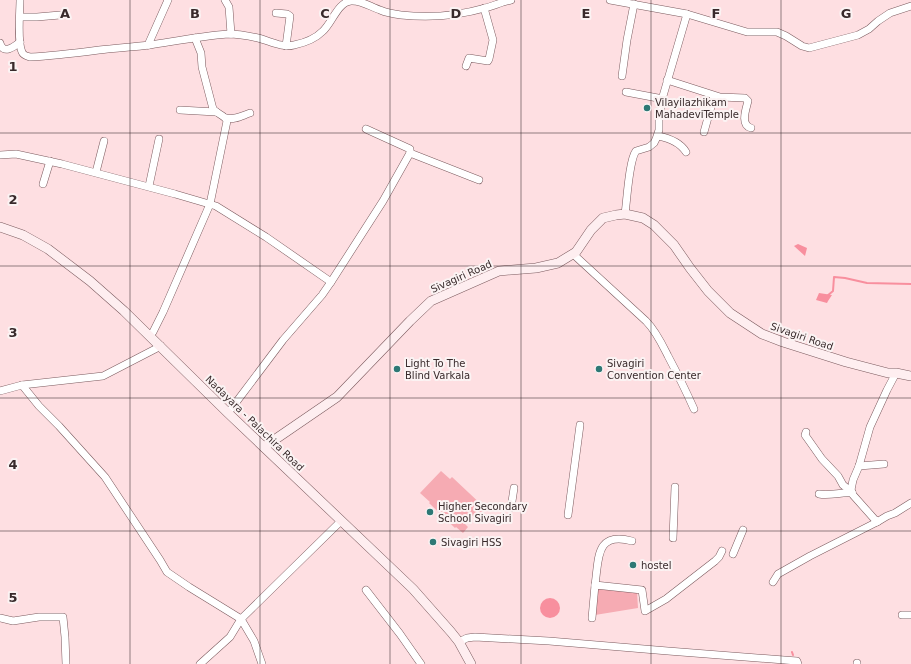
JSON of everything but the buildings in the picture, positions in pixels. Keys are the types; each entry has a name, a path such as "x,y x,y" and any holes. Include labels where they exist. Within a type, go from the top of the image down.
{"main road":[{"name":"Sivagiri Road","path":"264,447 337,397 431,301 499,271 536,268 558,263 576,252 591,230 603,218 625,214 643,218 654,225 674,244 690,268 708,290 730,312 762,334 846,362 888,373 911,376"},
{"name":"Nadayara - Palachira Road","path":"0,227 23,235 48,249 106,295 161,346 228,413 413,589 440,618 459,642 471,664"}],"street":[{"path":"20,0 20,42 22,52 26,56 30,57 148,45 231,34 286,46 304,42 315,37 331,22 334,15 342,6 346,2 350,1 359,2 391,14 443,16 484,8 511,0"},
{"path":"148,45 168,0"},
{"path":"225,0 229,7 231,34"},
{"path":"610,0 687,14 740,31 751,33 777,32 809,48 858,35 869,29 890,13 911,6"},
{"path":"622,76 634,4"},
{"path":"466,66 469,58 488,61 489,59 493,40 484,8"},
{"path":"276,13 287,14 290,16 286,46"},
{"path":"625,214 634,154 637,150 651,146 656,141 658,136 658,121 667,80 687,14"},
{"path":"20,17 60,15"},
{"path":"195,38 216,112"},
{"path":"0,43 3,49 7,49 12,48 20,42"},
{"path":"667,80 714,96 747,99 748,101 744,118 746,126 751,128"},
{"path":"626,92 663,99"},
{"path":"704,132 714,96"},
{"path":"180,110 216,112 226,118 231,119 239,118 250,113"},
{"path":"149,335 153,332 163,312 210,204 227,122 226,118"},
{"path":"366,129 410,149 410,153 479,180"},
{"path":"658,136 675,142 686,152"},
{"path":"149,186 159,139"},
{"path":"96,172 104,141"},
{"path":"228,413 283,340 331,282 383,201 410,153"},
{"path":"0,155 16,154 50,161 149,186 216,206 266,237 331,282"},
{"path":"44,184 50,161"},
{"path":"573,254 649,325 661,343 694,410"},
{"path":"0,391 22,385 103,376 161,346"},
{"path":"877,522 853,496 851,490 870,427 896,373"},
{"path":"22,385 39,406 64,431 105,477 167,572 241,619 254,641 262,664"},
{"path":"568,515 580,425"},
{"path":"806,432 810,442 822,459 838,476 843,485 852,492"},
{"path":"859,466 884,464"},
{"path":"673,538 675,487"},
{"path":"511,508 514,488"},
{"path":"819,494 827,495 852,492"},
{"path":"773,582 778,574 887,516 895,514 911,504"},
{"path":"200,664 230,637 241,619 341,521"},
{"path":"733,554 743,530"},
{"path":"592,618 600,550 606,542 613,539 626,539 632,541"},
{"path":"595,585 642,590 645,611 666,599 715,561 722,551"},
{"path":"366,590 421,664"},
{"path":"902,615 911,615"},
{"path":"0,618 13,621 63,617 66,664"},
{"path":"459,642 467,638 475,637 549,641 797,661 798,664"}],"shaded area":[{"path":"798,244 807,248 805,256 794,246"},
{"path":"819,293 832,295 827,303 816,300"},
{"path":"441,471 450,479 452,477 485,508 475,518 470,513 462,521 468,527 463,533 456,527 455,528 420,493"},
{"path":"597,588 637,592 638,608 595,615"},
{"path":"546,598 554,598 560,604 560,612 554,618 546,618 540,612 540,604"}],"waterway":[{"path":"827,296 833,291 834,277 867,283 911,284"}],"place":[{"name":"Vilayilazhikam MahadeviTemple","path":"647,108"},
{"name":"Light To The Blind Varkala","path":"397,369"},
{"name":"Sivagiri Convention Center","path":"599,369"},
{"name":"Higher Secondary School Sivagiri","path":"430,512"},
{"name":"Sivagiri HSS","path":"433,542"},
{"name":"hostel","path":"633,565"}]}
